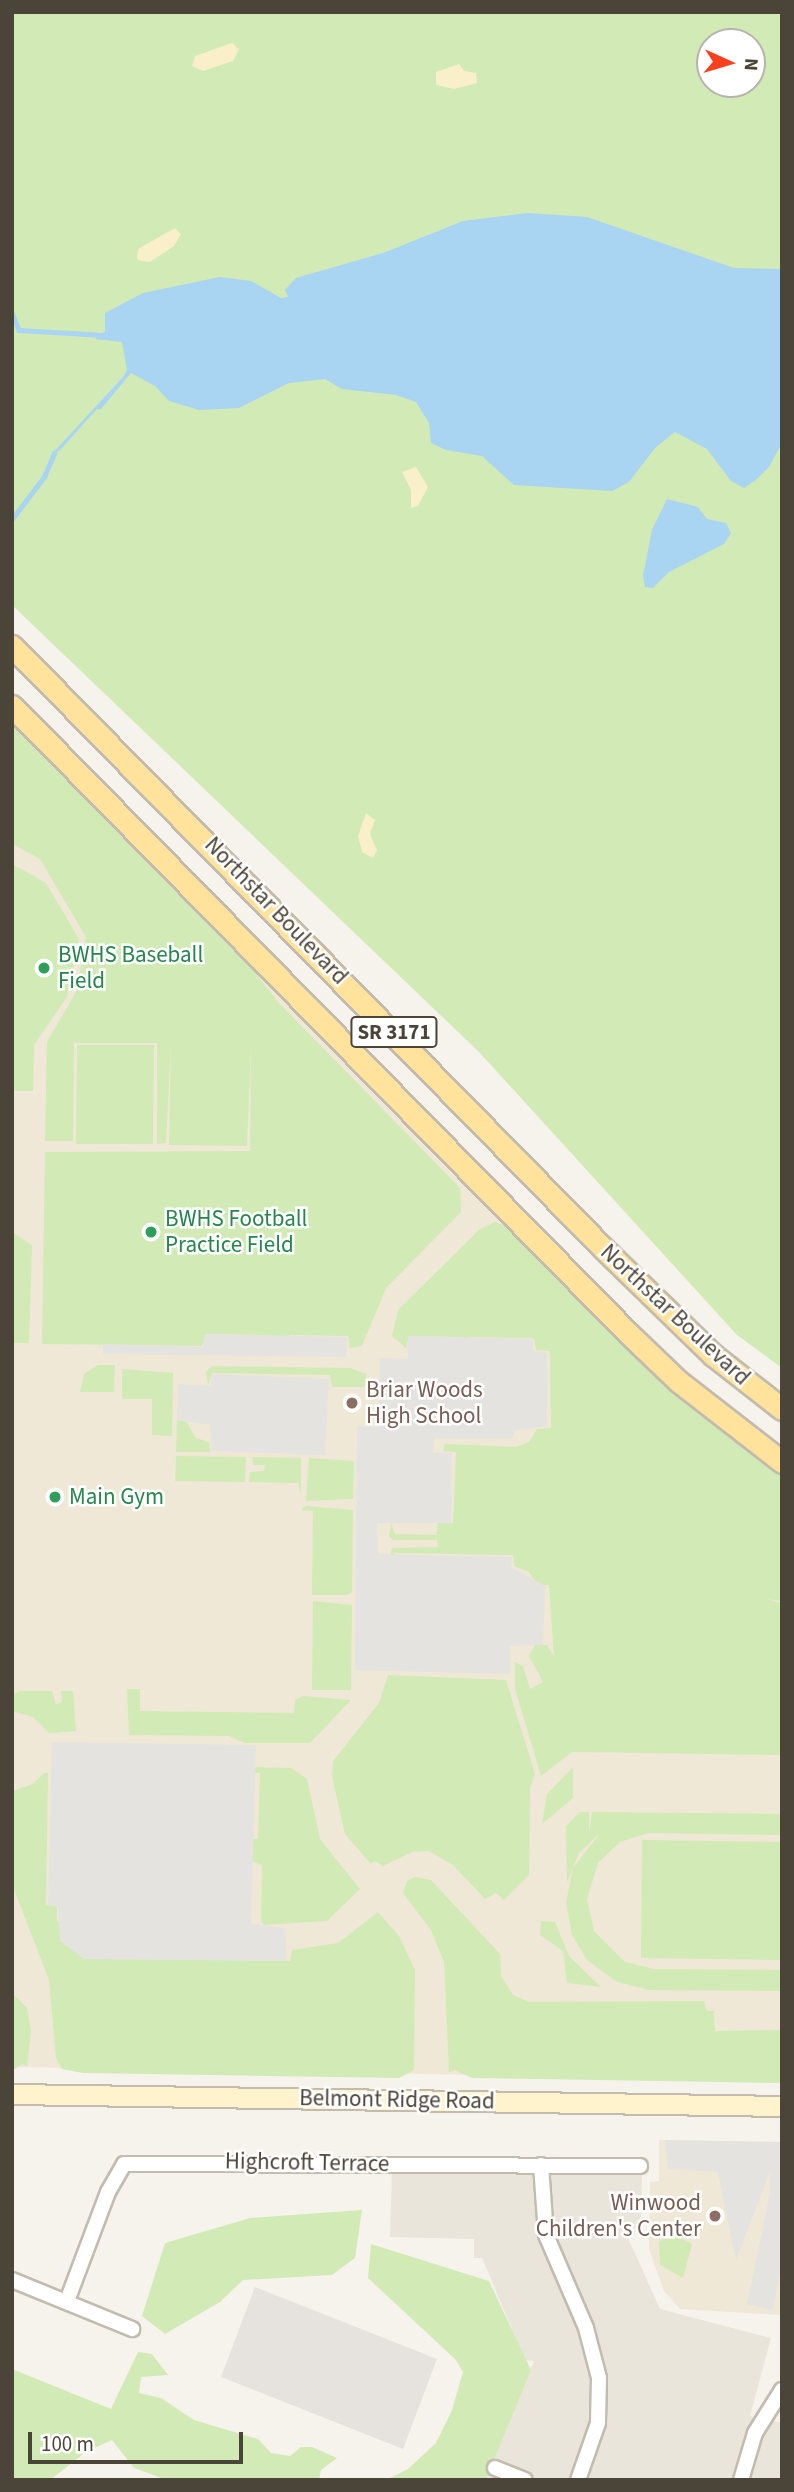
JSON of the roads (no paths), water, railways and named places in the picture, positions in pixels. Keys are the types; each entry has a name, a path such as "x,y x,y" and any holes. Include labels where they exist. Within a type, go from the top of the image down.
{"main road":[{"name":"Northstar Boulevard","path":"12,646 603,1248 713,1355 782,1409"},
{"name":"Northstar Boulevard","path":"12,706 628,1333 678,1381 782,1462"},
{"name":"Belmont Ridge Road","path":"12,2094 782,2106"}],"street":[{"name":"Highcroft Terrace","path":"66,2301 108,2192 124,2164 640,2166"},
{"path":"541,2165 546,2235 586,2328 599,2378 598,2423 578,2480"},
{"path":"12,2280 132,2329"},
{"path":"741,2480 755,2433 781,2392"},
{"path":"495,2468 525,2480"}],"water":[{"path":"527,213 587,217 734,268 782,269 782,443 769,467 756,480 744,488 731,481 707,449 675,432 655,448 629,482 612,491 514,485 482,456 446,450 431,443 429,423 416,402 396,395 342,389 325,379 289,383 239,408 199,410 169,401 155,386 131,373 101,409 97,409 60,450 50,456 127,370 122,342 95,339 105,331 105,313 143,293 220,277 251,281 281,298 288,297 285,290 296,278 383,253 463,221"},
{"path":"667,499 698,507 707,519 726,523 731,533 724,544 669,572 653,588 645,587 643,576 652,530"}],"waterway":[{"path":"12,312 19,330 103,335"},
{"path":"12,519 44,477 54,453"}],"place":[{"name":"BWHS Baseball Field","path":"44,968"},
{"name":"BWHS Football Practice Field","path":"151,1232"},
{"name":"Briar Woods High School","path":"352,1403"},
{"name":"Main Gym","path":"55,1497"},
{"name":"Winwood Children's Center","path":"715,2216"}]}
